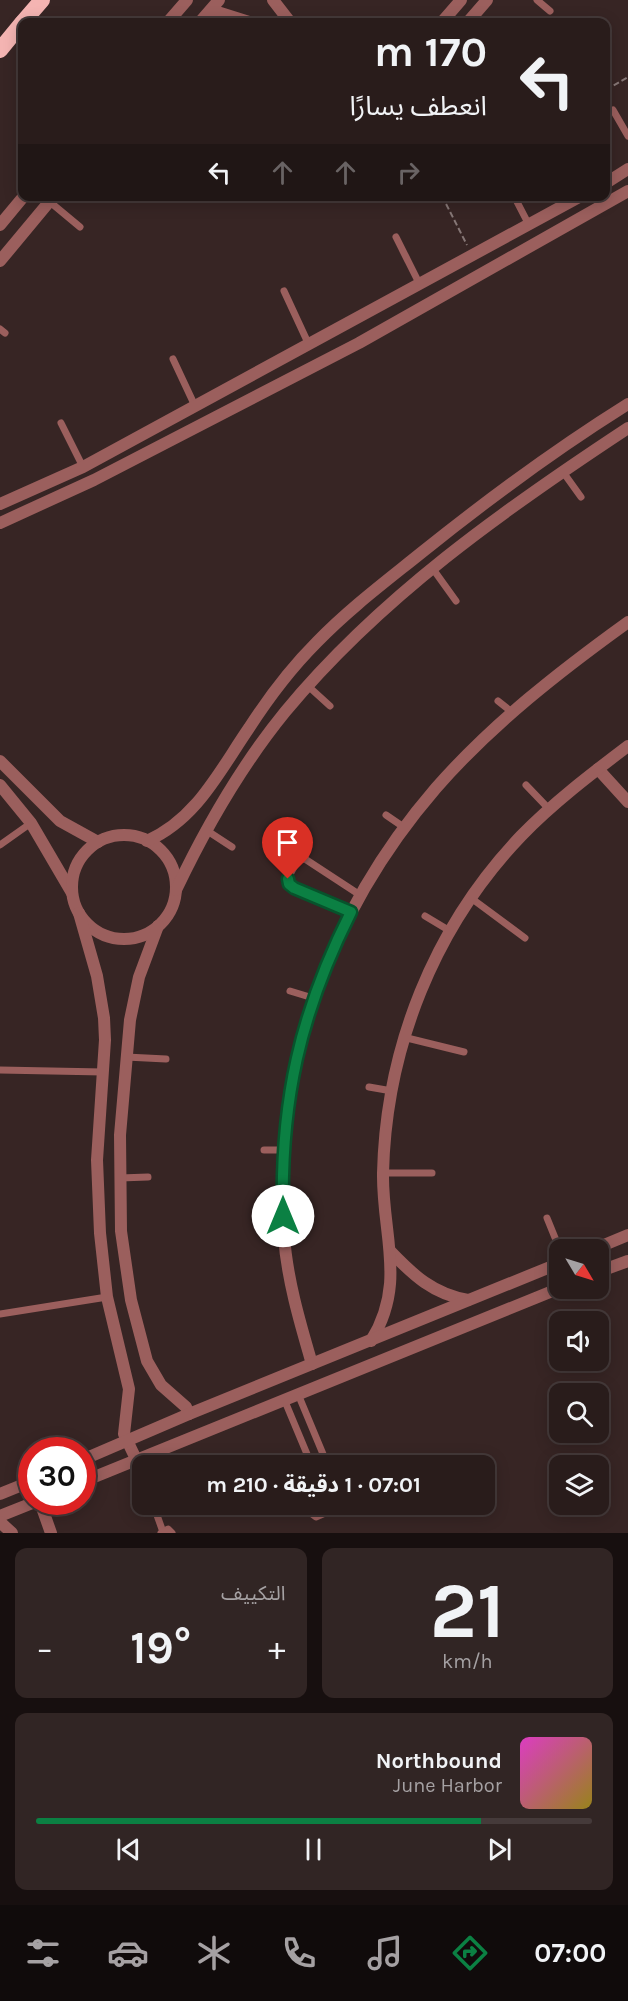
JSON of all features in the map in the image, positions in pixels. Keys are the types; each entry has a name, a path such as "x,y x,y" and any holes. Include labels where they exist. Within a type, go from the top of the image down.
{"highway":[{"path":"27,18 42,0"},
{"path":"0,50 18,29"}],"street":[{"path":"171,18 187,0"},
{"path":"204,18 219,0"},
{"path":"273,0 287,18"},
{"path":"471,18 487,0"},
{"path":"445,18 458,1"},
{"path":"211,10 236,18"},
{"path":"610,180 628,169"},
{"path":"0,523 94,480 359,343 628,191"},
{"path":"0,225 20,201"},
{"path":"0,261 50,201"},
{"path":"0,504 83,467 572,201"},
{"path":"469,258 475,278"},
{"path":"147,840 170,829 189,813 282,682 314,645 357,604 493,497 574,439 628,404"},
{"path":"189,1414 186,1407 161,1384 153,1373 142,1348 125,1266 121,1231 121,1114 130,1020 139,977 158,926 171,910 176,890 206,830 250,759 308,686 372,621 433,569 497,519 628,428"},
{"path":"312,1364 300,1323 284,1238 286,1123 291,1082 313,998 331,951 360,895 405,828 436,788 546,683 628,622"},
{"path":"371,1341 383,1318 390,1295 390,1251 383,1208 387,1119 403,1037 418,996 450,931 471,898 520,836 549,809 628,746"},
{"path":"0,761 60,821 98,842"},
{"path":"598,769 628,802"},
{"path":"0,785 31,823 73,894 92,955 101,997 105,1040 97,1197 103,1276 129,1389 124,1434 134,1455"},
{"path":"73,894 74,874 83,856 98,842 117,836 147,840 163,853 173,870 176,890"},
{"path":"79,913 93,928 121,939 141,936 158,926"},
{"path":"609,1243 628,1235"},
{"path":"390,1251 412,1274 429,1287 448,1296 469,1300"},
{"path":"609,1268 628,1261"},
{"path":"96,1454 189,1414 549,1267"},
{"path":"146,1455 549,1292"},
{"path":"96,1476 132,1461"},
{"path":"0,1494 18,1486"},
{"path":"0,1516 18,1509"},
{"path":"45,1515 51,1533"},
{"path":"0,1522 12,1533"}],"lane":[{"path":"537,0 550,11"},
{"path":"613,110 628,136"},
{"path":"54,201 80,227"},
{"path":"517,201 529,225"},
{"path":"396,237 420,285"},
{"path":"284,291 309,345"},
{"path":"173,359 195,406"},
{"path":"61,423 83,467"},
{"path":"563,472 581,497"},
{"path":"433,569 456,601"},
{"path":"308,686 330,706"},
{"path":"498,701 513,713"},
{"path":"526,785 549,809"},
{"path":"386,815 405,828"},
{"path":"0,845 31,823"},
{"path":"206,830 232,847"},
{"path":"351,912 291,887 288,882 289,876 298,860 305,859 360,895"},
{"path":"471,898 525,938"},
{"path":"425,916 450,931"},
{"path":"290,991 313,998"},
{"path":"403,1037 464,1052"},
{"path":"126,1057 166,1059"},
{"path":"0,1070 104,1072"},
{"path":"369,1088 392,1091"},
{"path":"264,1150 285,1150"},
{"path":"383,1173 432,1173"},
{"path":"120,1178 148,1177"},
{"path":"547,1218 556,1239"},
{"path":"0,1314 107,1297"},
{"path":"298,1394 323,1455"},
{"path":"284,1399 307,1455"},
{"path":"157,1515 162,1532 170,1529 172,1533"}],"path":[{"path":"610,88 628,77"},
{"path":"444,201 469,258"}],"route":[{"path":"283,1216 286,1123 291,1082 313,998 331,951 351,912 291,887 288,879"}]}
